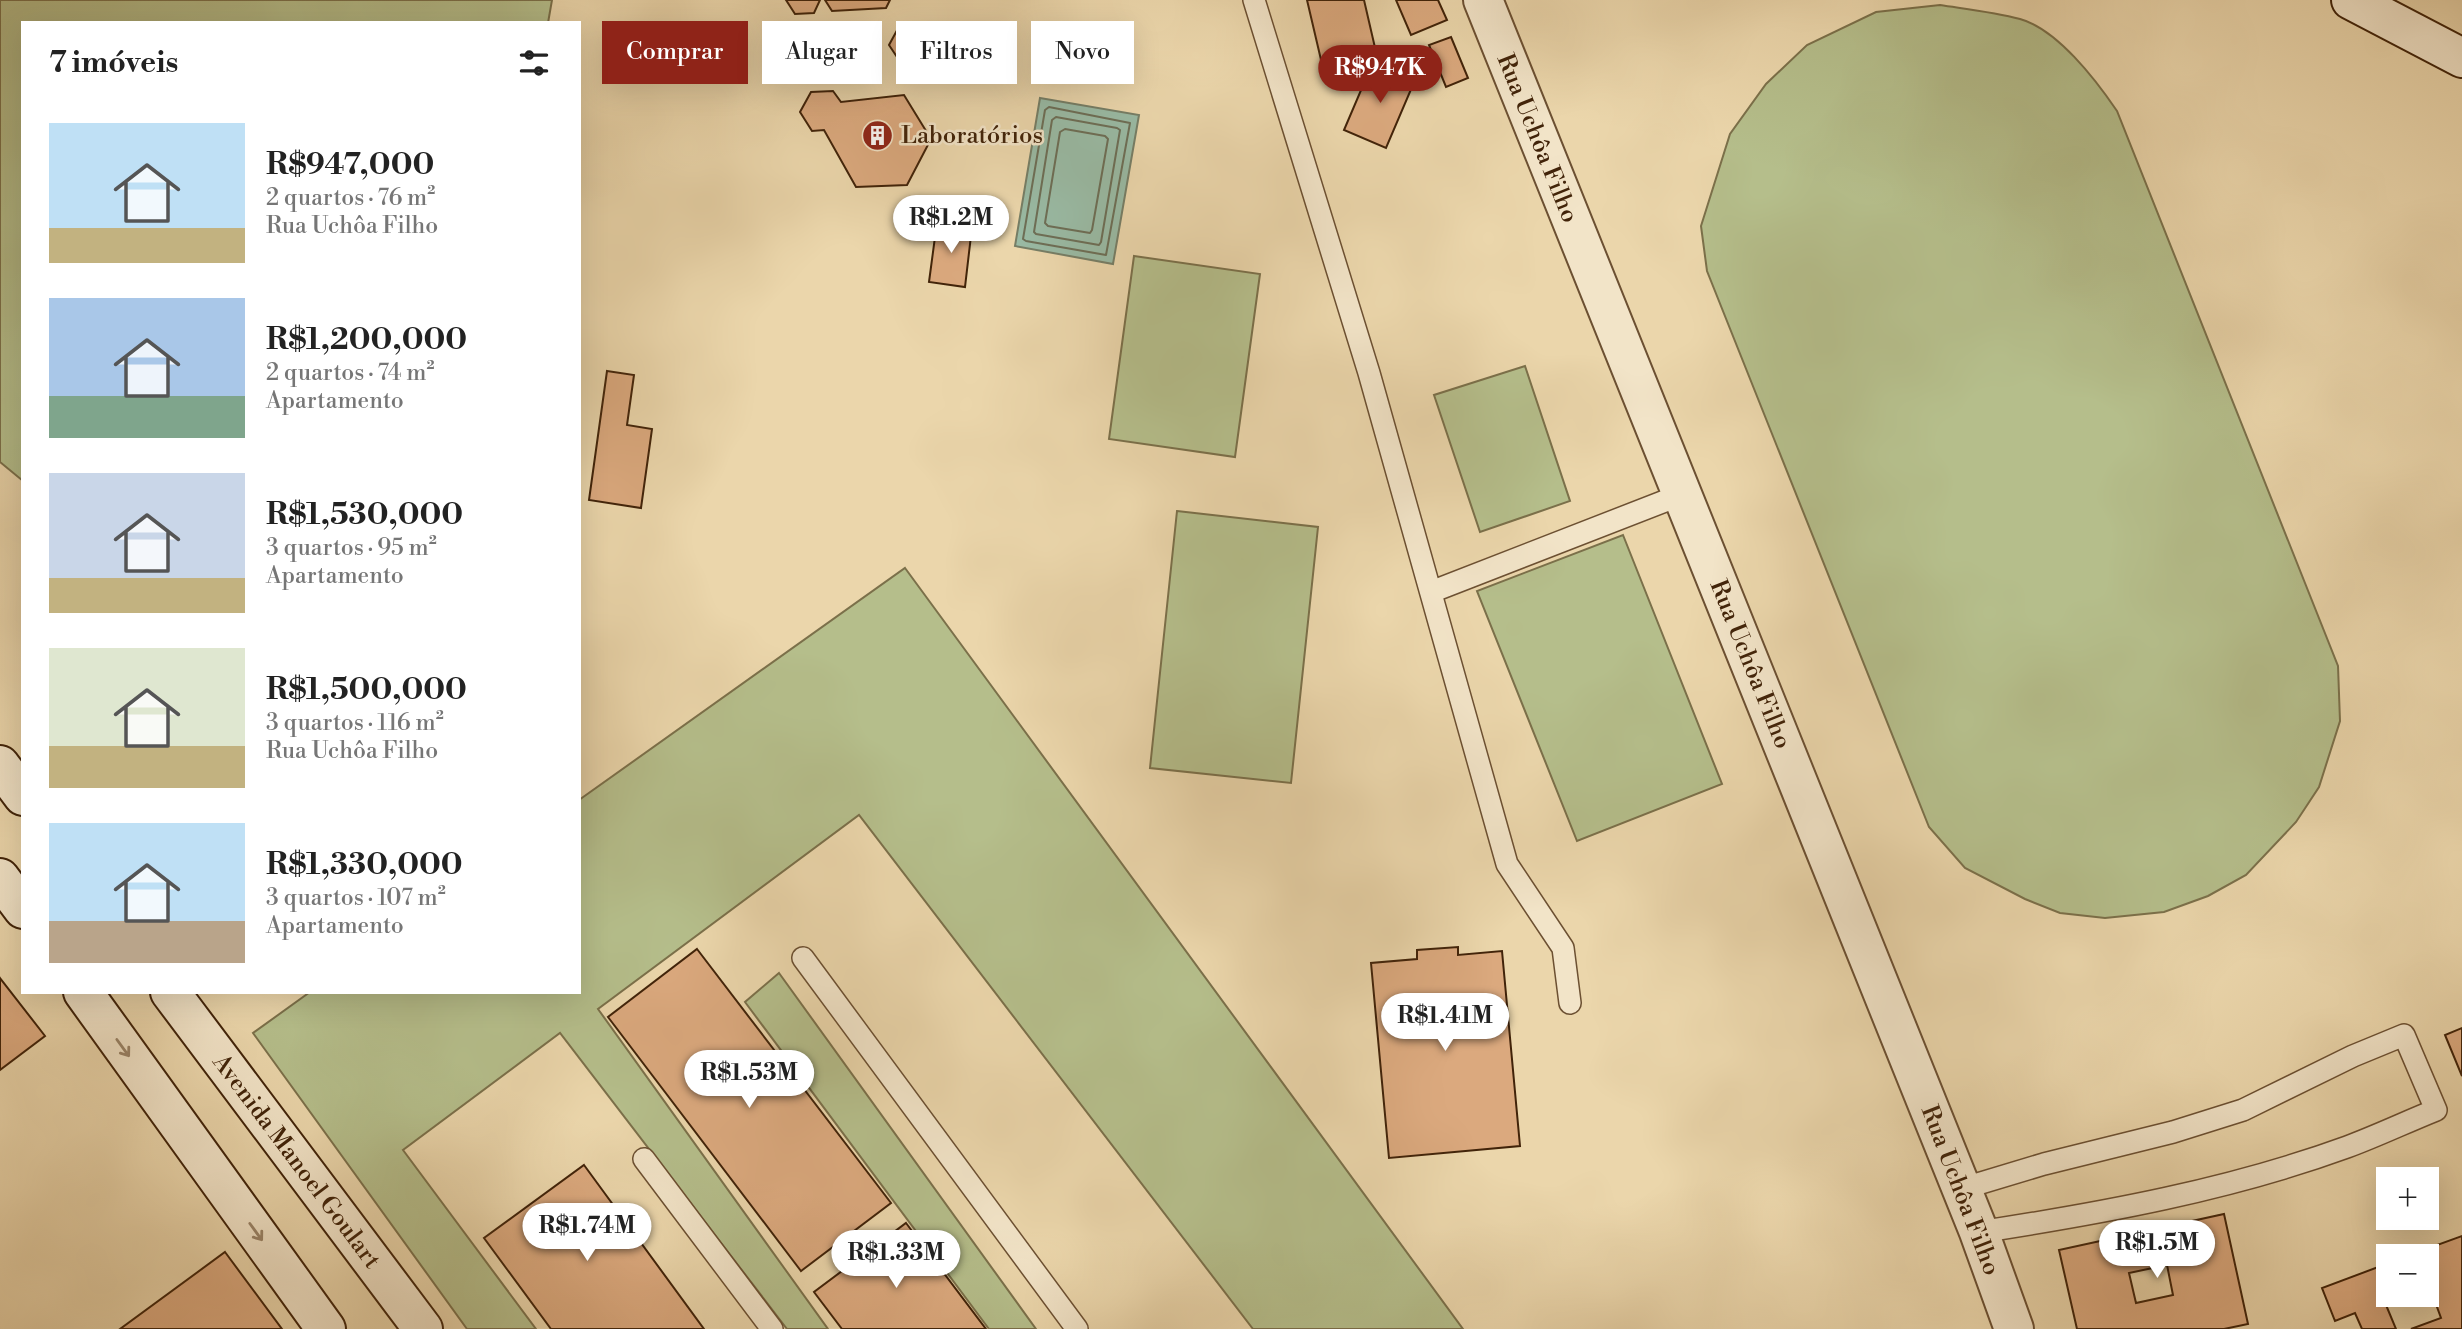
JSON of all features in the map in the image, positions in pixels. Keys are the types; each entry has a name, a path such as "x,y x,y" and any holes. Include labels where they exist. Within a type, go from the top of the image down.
{"street":[{"name":"Rua Uchôa Filho","path":"1483,0 1979,1232 2014,1329"},
{"path":"2351,0 2462,58"},
{"path":"0,765 21,793"},
{"path":"0,878 21,906"},
{"path":"84,994 327,1329"},
{"name":"Avenida Manoel Goulart","path":"172,994 423,1329"}],"lane":[{"path":"1254,0 1369,373 1507,864 1563,948 1570,1003"},
{"path":"1431,592 1682,494"},
{"path":"803,958 1077,1329"},
{"path":"1961,1189 2044,1164 2173,1132 2243,1110 2353,1056 2404,1035 2436,1110 2347,1147 2248,1178 2154,1201 1979,1232"},
{"path":"644,1159 772,1329"}],"shaded area":[{"path":"0,0 552,0 548,21 21,21 21,479 0,462"},
{"path":"1940,5 2020,19 2048,33 2074,57 2117,111 2338,666 2340,721 2319,787 2296,822 2246,875 2208,896 2164,912 2105,918 2060,913 2025,899 1965,868 1929,827 1707,271 1701,226 1730,134 1766,84 1807,45 1876,12"},
{"path":"1134,256 1260,274 1235,457 1109,439"},
{"path":"1525,366 1570,501 1480,532 1434,395"},
{"path":"1177,511 1318,527 1291,783 1150,768"},
{"path":"1623,535 1722,784 1577,841 1477,591"},
{"path":"905,568 1463,1329 1253,1329 859,815 598,1009 828,1329 787,1329 560,1033 403,1150 536,1329 467,1329 253,1033 307,994 581,994 581,799"},
{"path":"779,973 1036,1329 989,1329 745,1002"}],"water":[{"path":"1040,98 1139,115 1113,264 1015,246"}],"building":[{"path":"786,0 820,0 814,13 795,14"},
{"path":"825,0 890,0 886,8 832,11"},
{"path":"1307,0 1364,0 1376,52 1322,64"},
{"path":"1396,0 1438,0 1447,20 1411,35"},
{"path":"896,32 896,56 889,45"},
{"path":"1451,37 1468,78 1446,87 1429,45"},
{"path":"1373,62 1415,80 1386,148 1344,130"},
{"name":"Laboratórios","path":"833,91 841,102 904,95 931,139 907,185 856,187 824,130 812,131 800,112 811,92"},
{"path":"937,222 972,227 965,287 929,282"},
{"path":"607,371 634,375 627,425 652,429 641,508 589,500"},
{"path":"1458,947 1458,955 1502,951 1520,1146 1389,1158 1371,963 1417,959 1417,950"},
{"path":"697,949 891,1203 801,1271 608,1017"},
{"path":"0,978 45,1036 0,1070"},
{"path":"2462,1028 2462,1076 2445,1035"},
{"path":"584,1165 704,1329 551,1329 484,1238"},
{"path":"2224,1214 2248,1324 2224,1329 2077,1329 2059,1250","holes":["2167,1265 2173,1295 2136,1303 2129,1273"]},
{"path":"906,1223 986,1329 842,1329 814,1292"},
{"path":"2462,1236 2462,1329 2411,1329 2441,1318 2437,1307 2439,1244"},
{"path":"225,1252 282,1329 120,1329"},
{"path":"2376,1268 2376,1307 2387,1307 2396,1329 2362,1329 2355,1313 2335,1321 2322,1288"}],"place":[{"name":"Laboratórios","path":"878,135"}]}
